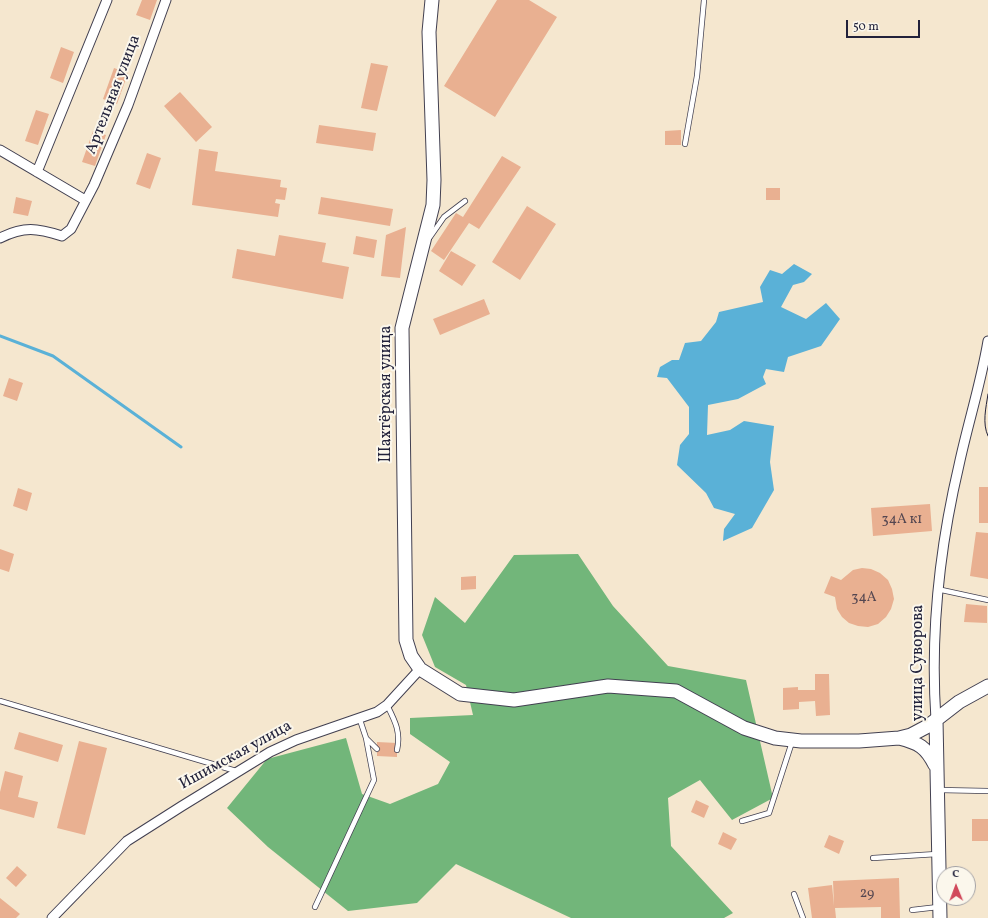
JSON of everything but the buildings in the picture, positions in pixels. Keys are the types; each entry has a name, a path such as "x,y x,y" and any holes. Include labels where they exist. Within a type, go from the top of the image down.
{"main road":[{"name":"Шахтёрская улица","path":"420,669 411,656 406,640 402,328 433,205 434,180 429,32 432,0"},
{"path":"420,669 460,694 514,700 608,686 676,691 744,728 761,735 793,740 859,741 899,738 920,731 959,702 988,686"},
{"name":"улица Суворова","path":"936,720 940,913"},
{"path":"899,738 922,746 930,754 937,768"}],"street":[{"path":"36,172 107,0"},
{"name":"Артельная улица","path":"0,238 19,229 31,228 62,236 67,234 71,229 94,185 128,106 166,0"},
{"path":"0,150 85,200"},
{"name":"улица Суворова","path":"936,720 934,625 940,560 959,466 983,371 988,341"},
{"name":"Ишимская улица","path":"52,918 127,841 270,752 296,740 377,712 387,706 420,669"}],"lane":[{"path":"685,144 697,76 704,0"},
{"path":"422,248 444,216 465,201"},
{"path":"937,588 988,600"},
{"path":"0,702 238,772"},
{"path":"387,706 398,727 399,740 397,750"},
{"path":"315,907 374,780 366,738 359,717"},
{"path":"366,738 377,748"},
{"path":"742,821 770,813 793,740"},
{"path":"937,790 988,791"},
{"path":"874,858 938,854"},
{"path":"794,894 803,918"},
{"path":"912,910 940,913"}],"green space":[{"path":"578,554 613,606 668,666 746,680 773,798 732,820 700,780 668,798 671,846 733,913 724,918 571,918 456,864 417,903 348,911 268,847 227,808 267,759 346,738 362,794 390,804 438,784 450,762 410,734 410,718 473,715 466,685 435,667 422,635 435,597 465,623 514,555"}],"water":[{"path":"794,264 812,274 804,282 793,285 781,307 806,319 826,303 840,319 821,346 788,357 784,372 766,369 763,377 766,384 738,399 708,405 707,435 730,430 744,421 774,426 770,462 774,490 752,528 723,541 724,529 735,514 714,508 706,493 677,465 680,445 689,434 689,407 667,378 657,377 660,367 672,360 679,360 685,343 701,341 716,322 719,312 763,302 760,287 770,270 782,274"}],"waterway":[{"path":"0,336 53,356 181,447"}],"tram line":[{"path":"988,394 985,421 988,436"}]}
